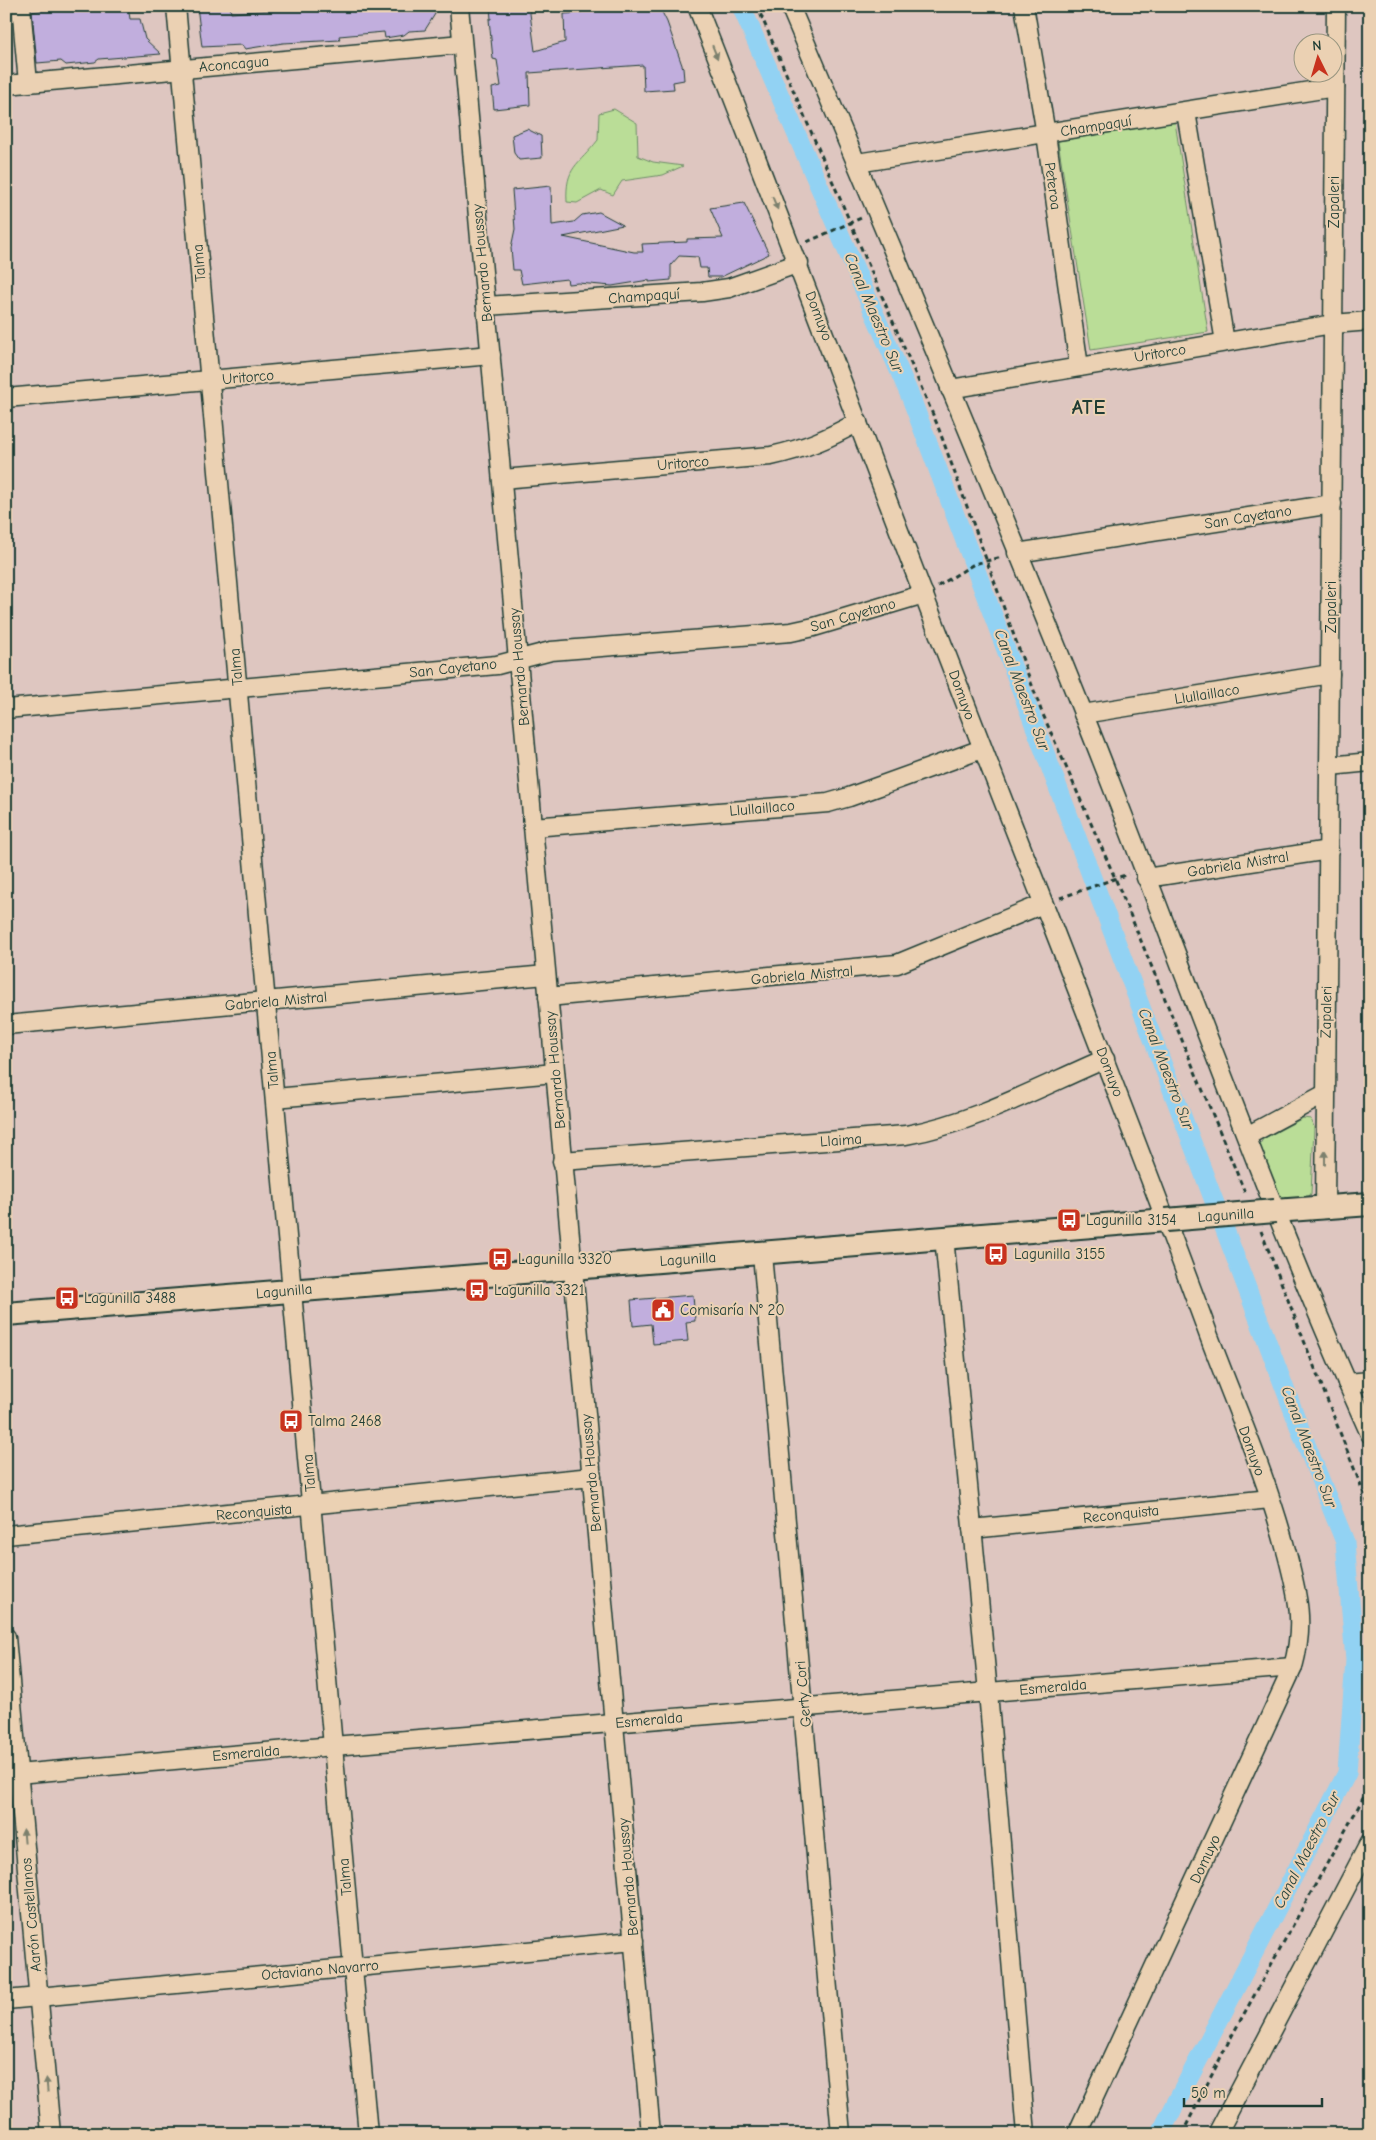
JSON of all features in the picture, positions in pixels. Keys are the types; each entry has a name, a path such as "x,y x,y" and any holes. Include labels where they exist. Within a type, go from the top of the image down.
{"main road":[{"name":"Lagunilla","path":"6,1314 1166,1220 1267,1218 1325,1207 1370,1204"}],"street":[{"path":"21,6 28,83"},
{"name":"Talma","path":"176,6 368,2134"},
{"name":"Bernardo Houssay","path":"459,6 571,1268 592,1477 651,2134"},
{"name":"Domuyo","path":"697,6 798,263 982,749 1105,1059 1166,1220 1270,1499 1287,1551 1300,1608 1301,1632 1293,1668 1077,2134"},
{"name":"Peteroa","path":"1024,6 1046,134 1079,366"},
{"name":"Zapaleri","path":"1325,1207 1336,6"},
{"path":"793,7 1084,714 1247,1136 1267,1218 1370,1434"},
{"name":"Aconcagua","path":"6,85 462,44"},
{"name":"Champaquí","path":"857,163 1335,87"},
{"path":"1186,112 1226,342"},
{"name":"Champaquí","path":"486,306 702,292 729,288 798,263"},
{"name":"Uritorco","path":"950,389 1333,324 1370,321"},
{"name":"Uritorco","path":"6,398 490,355"},
{"name":"Uritorco","path":"502,479 771,456 801,450 821,442 858,422"},
{"name":"San Cayetano","path":"1017,553 1332,504"},
{"name":"San Cayetano","path":"6,709 497,664 551,651 791,632 814,627 924,594"},
{"name":"Llullaillaco","path":"1084,714 1330,674"},
{"name":"Llullaillaco","path":"533,827 828,802 849,797 982,749"},
{"path":"1330,766 1370,762"},
{"name":"Gabriela Mistral","path":"1146,878 1329,850"},
{"name":"Gabriela Mistral","path":"548,997 897,964 1043,904"},
{"name":"Gabriela Mistral","path":"6,1025 546,975"},
{"name":"Llaima","path":"562,1161 927,1132 954,1124 1105,1059"},
{"path":"275,1098 555,1074"},
{"path":"1247,1136 1325,1094"},
{"path":"944,1237 988,1692 1026,2134"},
{"name":"Gerty Cori","path":"762,1254 841,2134"},
{"path":"1347,1383 1370,1381"},
{"name":"Reconquista","path":"6,1535 592,1477"},
{"name":"Reconquista","path":"972,1529 1270,1499"},
{"name":"Aarón Castellanos","path":"6,1637 12,1774 39,1997 51,2134"},
{"name":"Esmeralda","path":"12,1774 1293,1668"},
{"path":"1217,2134 1368,1854"},
{"name":"Octaviano Navarro","path":"6,2000 634,1941"}],"path":[{"path":"757,6 937,424 1041,710 1115,878 1248,1198"},
{"path":"824,234 850,223"},
{"path":"924,594 974,564 1017,553"},
{"path":"1078,892 1115,878"},
{"path":"1267,1218 1370,1509"},
{"path":"1182,2134 1230,2041 1366,1793 1370,1780"}],"green space":[{"path":"614,109 637,123 638,156 653,162 683,166 663,175 622,181 613,195 601,190 577,203 567,202 568,181 574,167 598,140 599,113"},
{"path":"1175,122 1208,332 1091,350 1058,141"},
{"path":"1303,1118 1311,1119 1314,1127 1311,1194 1304,1200 1286,1202 1280,1197 1260,1144 1263,1139"}],"building":[{"path":"66,6 99,6 99,8 128,6 130,19 140,19 145,39 161,54 99,59 95,62 66,65 61,61 37,63 32,12"},
{"path":"197,6 230,6 231,13 285,9 285,6 434,6 435,14 425,30 409,31 404,35 385,38 384,32 339,36 340,40 283,43 245,49 242,45 202,47"},
{"path":"490,6 529,6 535,51 565,42 564,14 581,13 581,7 659,6 667,22 683,68 684,80 673,82 674,89 644,91 643,65 529,73 530,105 494,109 492,88 501,86 497,60 493,59 489,19 491,19"},
{"path":"527,129 541,136 542,158 519,160 514,153 512,135"},
{"path":"551,186 552,225 574,222 582,215 599,212 623,225 563,237 634,252 643,252 642,244 687,242 687,239 723,238 710,208 744,203 769,254 721,277 708,277 707,268 700,268 698,257 679,256 671,265 671,280 649,282 649,280 612,286 568,284 567,279 522,284 519,270 513,270 511,248 515,229 512,190"},
{"name":"Comisaría N° 20","path":"693,1295 695,1321 686,1322 688,1341 653,1344 651,1324 633,1326 631,1300"}],"waterway":[{"name":"Canal Maestro Sur","path":"741,6 911,398 1302,1434 1345,1542 1355,1660 1347,1773 1160,2134"}],"place":[{"name":"Lagunilla 3154","path":"1069,1220"},
{"name":"Lagunilla 3155","path":"996,1254"},
{"name":"Lagunilla 3320","path":"500,1259"},
{"name":"Lagunilla 3321","path":"477,1290"},
{"name":"Lagunilla 3488","path":"67,1298"},
{"name":"Comisaría N° 20","path":"663,1310"},
{"name":"Talma 2468","path":"291,1421"}],"district":[{"name":"ATE","path":"1089,407"}]}
